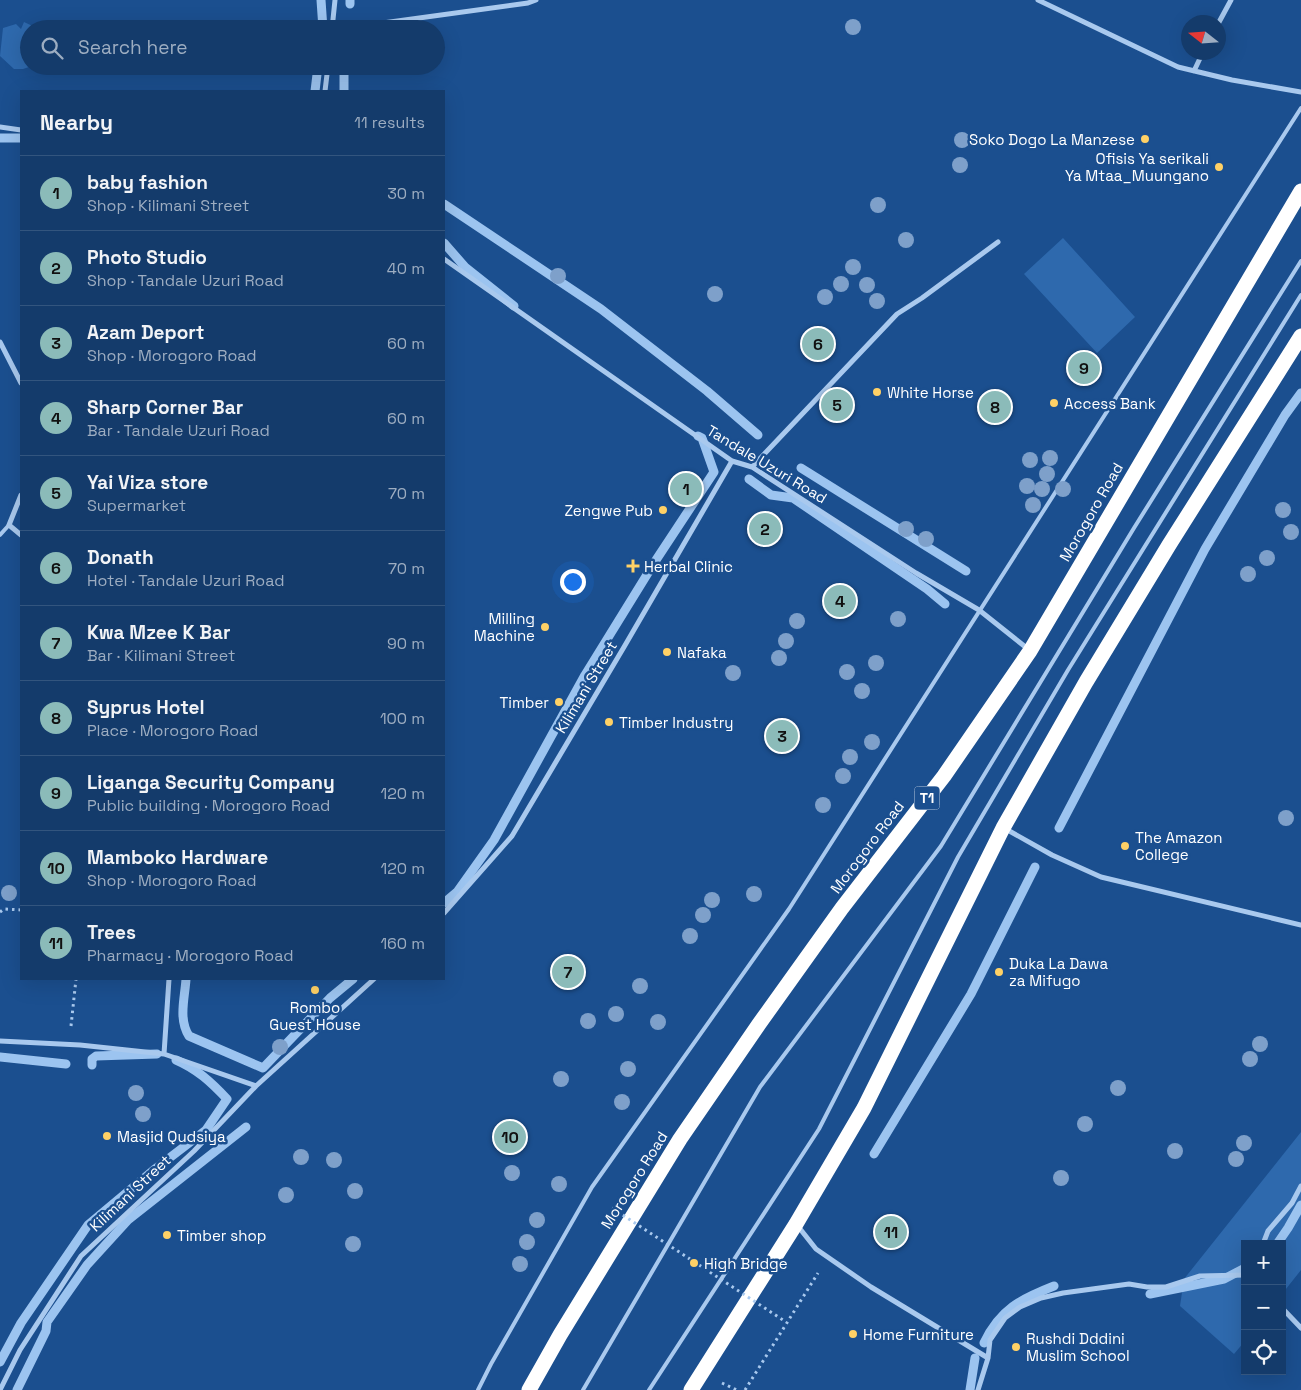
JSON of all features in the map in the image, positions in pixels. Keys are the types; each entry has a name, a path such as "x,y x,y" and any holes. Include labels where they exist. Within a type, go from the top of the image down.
{"highway":[{"name":"Morogoro Road","path":"529,1390 560,1335 680,1139 842,908 944,776 1030,651 1301,191"},
{"path":"690,1390 796,1224 864,1108 1003,828 1086,682 1169,545 1301,336"}],"street":[{"path":"333,20 335,0"},
{"path":"400,20 536,0"},
{"path":"1038,0 1169,63 1232,80 1301,92"},
{"path":"1223,15 1231,0"},
{"path":"1194,71 1199,60"},
{"path":"325,90 327,75"},
{"path":"0,127 20,130"},
{"path":"752,467 897,314 998,242"},
{"name":"Tandale Uzuri Road","path":"445,260 732,461 752,467 916,573 979,610 1030,651"},
{"path":"0,342 20,382"},
{"name":"Kilimani Street","path":"445,912 512,836 732,461"},
{"path":"20,498 9,525 20,534"},
{"path":"1003,828 1052,855 1102,877 1301,925"},
{"path":"164,1054 169,980"},
{"name":"Kilimani Street","path":"0,1390 20,1350 81,1256 194,1151 256,1086 373,980"},
{"path":"0,1040 69,1044 164,1054 256,1086"},
{"path":"1265,1240 1268,1231 1292,1203 1301,1186"},
{"path":"796,1224 816,1250 871,1287 988,1358"},
{"path":"978,1390 988,1358 990,1340 1005,1318 1020,1307 1041,1298 1063,1293 1128,1284 1166,1288 1200,1276 1241,1275"},
{"path":"1286,1312 1301,1328"}],"lane":[{"path":"478,1390 592,1187 789,909 1301,108"},
{"path":"583,1390 760,1087 941,846 1134,528 1301,261"},
{"path":"649,1390 819,1129 958,857 1068,670 1301,295"},
{"path":"0,535 9,525"}],"path":[{"path":"0,912 4,910 20,910"},
{"path":"69,1044 76,980"},
{"path":"612,1208 786,1322"},
{"path":"745,1390 827,1257"}],"shaded area":[{"path":"16,24 20,28 20,69 14,69 0,56 3,28"},
{"path":"1063,238 1135,317 1097,353 1024,274"},
{"path":"1301,1132 1301,1270 1286,1289 1286,1240 1241,1240 1241,1346 1234,1354 1180,1306 1184,1279"}],"waterway":[{"path":"321,0 322,20"},
{"path":"315,90 317,75"},
{"path":"344,75 344,90"},
{"path":"0,138 20,138"},
{"path":"445,205 601,309 707,391 758,435"},
{"path":"445,244 465,267 514,306"},
{"path":"1059,828 1205,549 1285,415 1301,393"},
{"path":"445,902 457,892 494,840 585,675 656,560 714,472 702,438 698,436"},
{"path":"801,468 966,571"},
{"path":"749,479 771,495 793,498 927,589 945,604"},
{"path":"874,1154 971,994 1035,867"},
{"path":"186,980 183,1015 189,1036 263,1068 330,998 352,980"},
{"path":"92,1065 92,1059 96,1056 157,1054"},
{"path":"0,1057 66,1064"},
{"path":"0,1362 21,1323 88,1225 155,1169 206,1130 227,1099 203,1076 176,1060"},
{"path":"17,1390 46,1331 47,1322 87,1265 128,1220 246,1127"},
{"path":"1280,1240 1301,1205"},
{"path":"1150,1294 1224,1279 1241,1270"},
{"path":"984,1343 990,1331 1004,1313 1031,1296 1054,1286"},
{"path":"970,1390 975,1358"}],"place":[{"name":"Soko Dogo La Manzese","path":"1145,139"},
{"name":"Ofisis Ya serikali Ya Mtaa_Muungano","path":"1219,167"},
{"name":"Donath","path":"818,344"},
{"name":"Liganga Security Company","path":"1084,368"},
{"name":"White Horse","path":"877,392"},
{"name":"Access Bank","path":"1054,403"},
{"name":"Yai Viza store","path":"837,405"},
{"name":"Syprus Hotel","path":"995,407"},
{"name":"baby fashion","path":"686,489"},
{"name":"Zengwe Pub","path":"663,510"},
{"name":"Photo Studio","path":"765,529"},
{"name":"Herbal Clinic","path":"633,566"},
{"name":"Sharp Corner Bar","path":"840,601"},
{"name":"Milling Machine","path":"545,627"},
{"name":"Nafaka","path":"667,652"},
{"name":"Timber","path":"559,702"},
{"name":"Timber Industry","path":"609,722"},
{"name":"Azam Deport","path":"782,736"},
{"name":"The Amazon College","path":"1125,846"},
{"name":"Kwa Mzee K Bar","path":"568,972"},
{"name":"Duka La Dawa za Mifugo","path":"999,972"},
{"name":"Rombo Guest House","path":"315,990"},
{"name":"Masjid Qudsiya","path":"107,1136"},
{"name":"Mamboko Hardware","path":"510,1137"},
{"name":"Trees","path":"891,1232"},
{"name":"Timber shop","path":"167,1235"},
{"name":"High Bridge","path":"694,1263"},
{"name":"Home Furniture","path":"853,1334"},
{"name":"Rushdi Dddini Muslim School","path":"1016,1347"}]}
